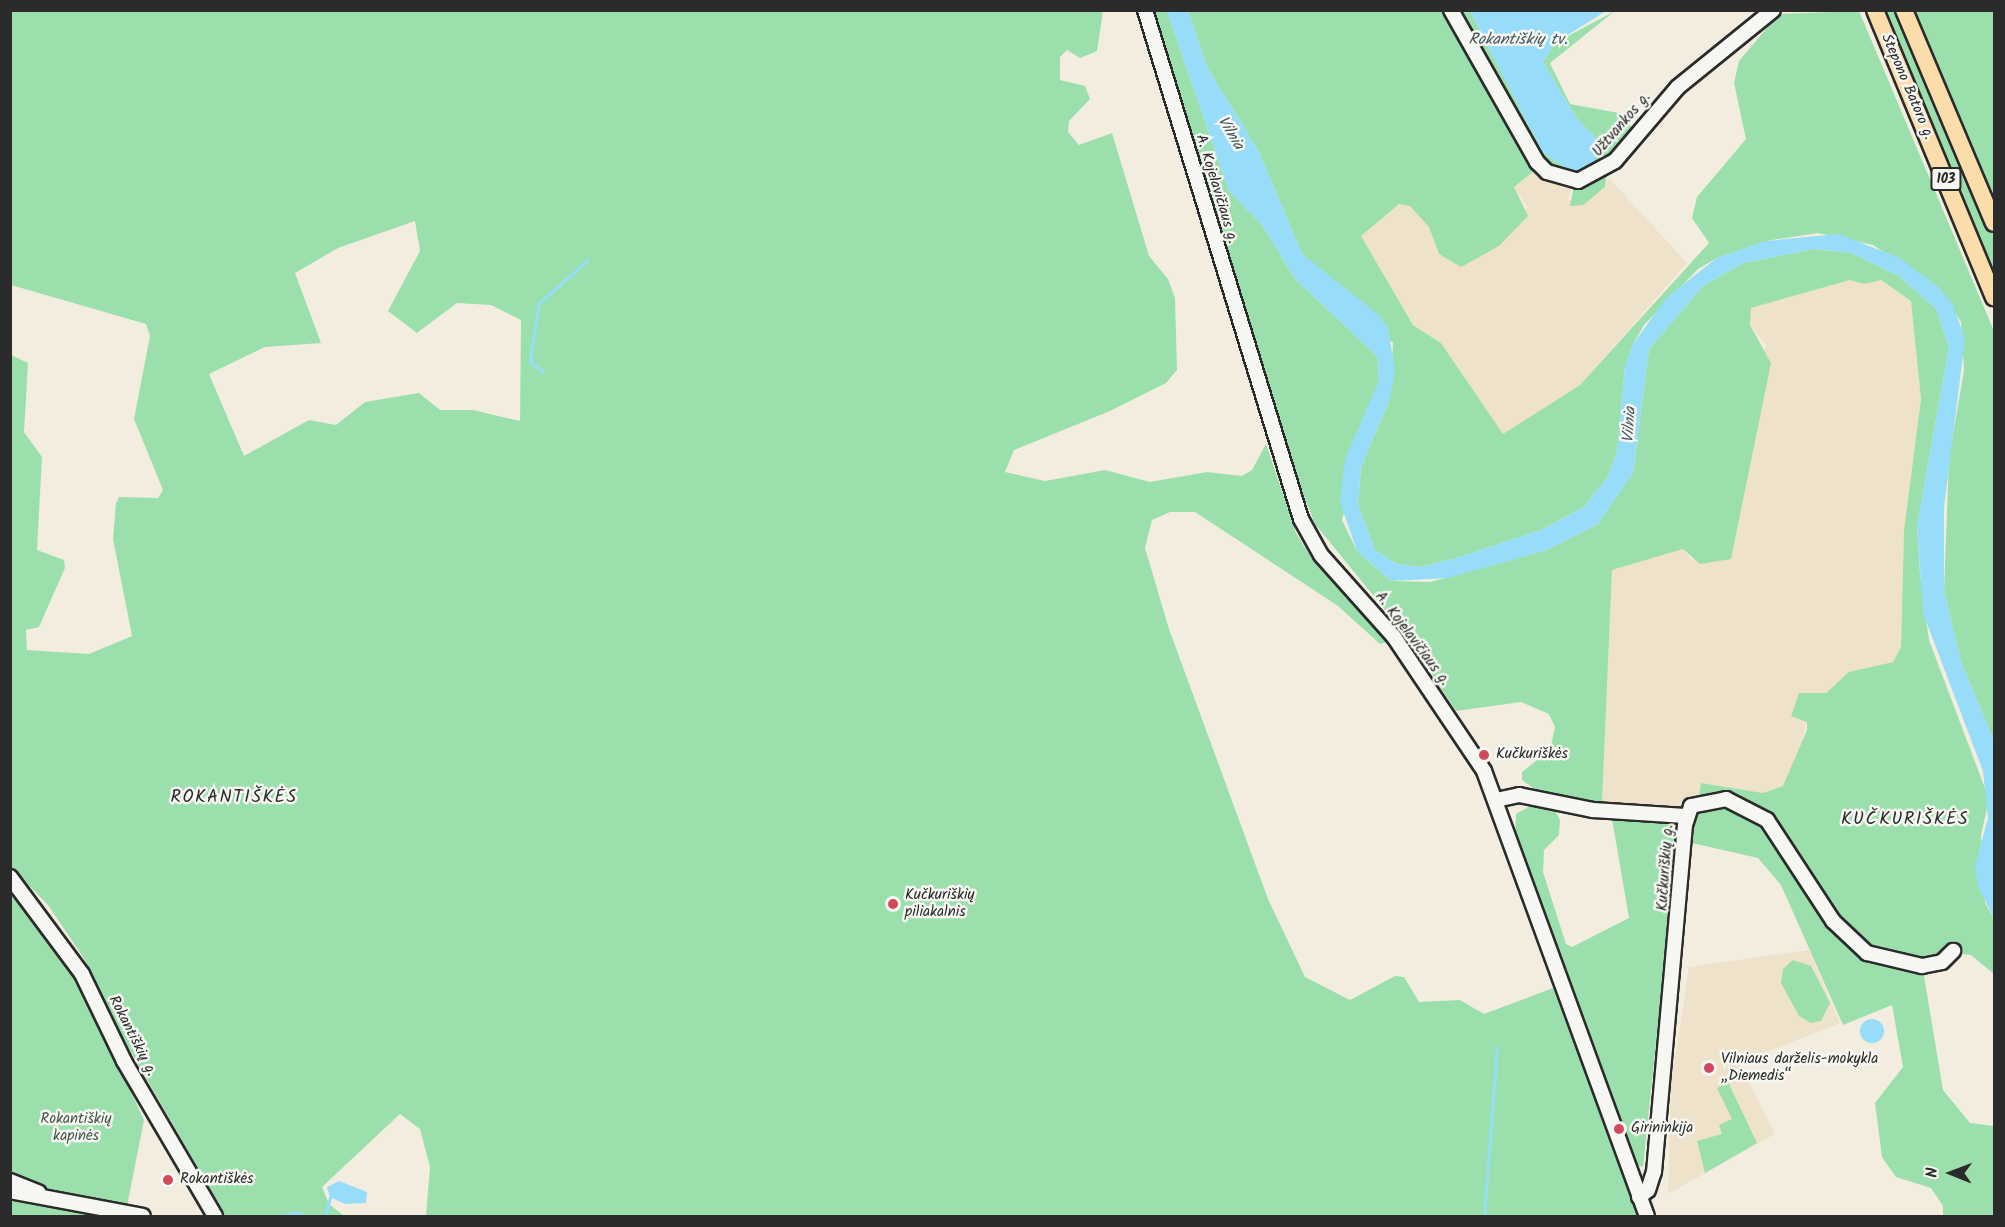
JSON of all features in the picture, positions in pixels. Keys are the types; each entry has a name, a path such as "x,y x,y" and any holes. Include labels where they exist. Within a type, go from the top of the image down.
{"main road":[{"name":"Stepono Batoro g.","path":"1875,10 1995,297"},
{"name":"Stepono Batoro g.","path":"1904,10 1995,224"}],"street":[{"name":"A. Kojelavičiaus g.","path":"1145,10 1301,519 1321,555 1394,637 1471,749 1496,800 1647,1216"},
{"name":"Užtvankos g.","path":"1451,10 1537,162 1547,172 1578,181 1615,161 1678,87 1773,10"},
{"path":"1496,800 1519,795 1593,810 1686,816"},
{"name":"Kučkuriškių g.","path":"1639,1197 1651,1184 1656,1158 1686,816 1703,801 1726,799 1767,820 1833,921 1866,953 1922,966 1941,962 1953,951"},
{"name":"Rokantiškių g.","path":"10,877 82,974 124,1061 215,1216"},
{"path":"10,1181 39,1193"},
{"path":"10,1191 39,1193 142,1216"}],"shaded area":[{"path":"1545,162 1576,176 1567,201 1605,187 1609,178 1687,263 1580,385 1503,434 1441,343 1413,325 1361,236 1399,204 1410,206 1429,227 1439,254 1528,208 1514,187 1516,181"},
{"path":"1850,280 1864,284 1881,280 1911,301 1921,399 1904,530 1901,647 1893,662 1850,672 1826,693 1807,722 1792,777 1783,786 1763,793 1701,783 1692,843 1678,833 1602,814 1612,570 1683,549 1694,562 1766,345 1750,325 1751,308"},
{"name":"Vilniaus darželis-mokykla „Diemedis“","path":"1809,950 1840,1023 1739,1063 1775,1134 1668,1194 1671,1086 1689,967"}],"green space":[{"path":"11,11 1103,11 1097,51 1080,58 1067,50 1060,57 1060,80 1085,86 1090,99 1069,121 1068,132 1079,145 1112,133 1149,256 1168,279 1175,298 1177,370 1166,383 1110,411 1014,450 1005,472 1045,481 1105,470 1150,482 1207,472 1242,476 1252,470 1266,444 1296,533 1314,562 1388,642 1380,644 1338,606 1195,512 1170,512 1152,520 1145,548 1169,629 1268,899 1305,977 1350,1000 1395,976 1404,977 1419,1002 1460,1000 1484,1014 1553,988 1639,1216 426,1216 430,1167 420,1129 400,1114 322,1187 329,1204 344,1216 226,1216 113,1021 85,960 48,905 11,867 11,355 28,363 24,432 42,457 37,550 64,560 65,568 39,627 26,630 27,650 89,654 132,636 113,539 116,503 119,497 158,498 163,490 134,419 150,336 146,324 11,285","holes":["415,221 420,251 388,311 417,333 457,303 491,305 521,320 520,421 473,410 440,410 419,393 365,402 336,425 309,420 244,456 209,374 265,347 321,343 295,273 338,248"]},
{"path":"1151,11 1167,11 1229,191 1261,224 1296,280 1377,356 1379,380 1342,520 1357,551 1391,581 1430,582 1547,550 1598,524 1633,473 1649,349 1703,286 1743,263 1814,249 1851,253 1899,276 1936,309 1949,347 1917,526 1920,574 1929,640 1989,799 1981,835 1985,903 1994,918 1994,974 1971,955 1952,953 1926,962 1924,976 1943,1090 1970,1123 1994,1126 1994,1216 1943,1216 1943,1206 1931,1188 1896,1177 1882,1157 1875,1103 1903,1067 1892,1005 1843,1025 1781,885 1758,858 1692,843 1701,783 1763,793 1783,786 1807,730 1807,722 1791,716 1799,693 1826,693 1849,672 1893,662 1901,647 1904,530 1921,399 1911,301 1881,280 1864,284 1850,280 1751,308 1750,325 1771,363 1731,559 1700,564 1683,549 1612,570 1602,804 1536,790 1522,780 1522,772 1550,750 1555,727 1549,714 1521,702 1456,711 1408,638 1315,524 1284,446"},
{"path":"1188,11 1470,11 1543,153 1574,173 1595,137 1577,119 1543,62 1555,43 1615,11 1550,63 1570,104 1619,113 1632,127 1609,156 1605,187 1583,205 1570,206 1576,176 1545,162 1514,187 1528,216 1499,246 1461,267 1439,254 1429,227 1410,206 1399,204 1361,236 1413,325 1441,343 1503,434 1580,385 1709,243 1692,218 1697,197 1746,139 1734,83 1739,61 1779,14 1859,11 1994,331 1994,741 1961,662 1944,591 1949,458 1964,370 1961,322 1939,288 1873,245 1818,233 1766,241 1717,258 1698,269 1644,325 1633,344 1625,366 1617,452 1608,476 1584,507 1541,530 1460,557 1421,567 1397,564 1375,550 1358,505 1361,467 1390,399 1393,343 1302,254 1258,150 1208,69"},
{"path":"1881,11 1899,11 1994,237 1994,282"},
{"path":"1915,11 1994,11 1994,200 1969,139"},
{"path":"1532,805 1555,810 1560,820 1559,835 1544,850 1543,872 1566,944 1572,947 1629,918 1612,819 1668,822 1678,833 1643,1167 1635,1164 1515,838 1516,814"},
{"name":"Rokantiškių kapinės","path":"10,888 75,971 144,1120 125,1216 11,1216"},
{"path":"1793,960 1811,966 1830,1003 1821,1021 1811,1023 1799,1016 1781,983 1783,969"},
{"path":"1728,1082 1757,1143 1705,1173 1697,1141 1722,1134 1719,1125 1732,1119 1717,1088"}],"water":[{"name":"Vilnia","path":"1167,11 1188,11 1208,69 1258,150 1302,254 1379,315 1388,328 1395,370 1390,399 1361,467 1358,505 1375,550 1397,564 1421,567 1460,557 1541,530 1584,507 1608,476 1617,452 1625,366 1633,344 1667,297 1717,258 1766,241 1838,234 1900,258 1939,288 1953,305 1965,339 1944,507 1944,591 1961,662 1994,741 1994,918 1978,887 1975,866 1988,818 1983,771 1923,613 1917,526 1949,347 1936,309 1899,276 1851,253 1814,249 1743,263 1703,286 1649,349 1633,473 1598,524 1547,550 1448,578 1391,581 1357,551 1340,502 1345,459 1379,380 1377,356 1296,280 1261,224 1229,191"},
{"name":"Rokantiškių tv.","path":"1470,11 1606,11 1555,43 1543,62 1577,119 1595,137 1598,155 1589,168 1574,173 1543,153"},
{"path":"1872,1019 1877,1020 1883,1026 1883,1036 1877,1042 1872,1043 1867,1042 1861,1036 1860,1031 1861,1026 1867,1020"},
{"path":"339,1181 367,1192 366,1203 345,1204 330,1197 327,1187"}],"waterway":[{"path":"543,372 530,361 539,303 588,260"},
{"path":"1484,1216 1497,1047"},
{"path":"325,1216 330,1197"},
{"path":"283,1216 298,1212 303,1216"},
{"path":"266,1216 280,1216"}],"place":[{"name":"Kučkuriškės","path":"1484,755"},
{"name":"Kučkuriškių piliakalnis","path":"893,904"},
{"name":"Vilniaus darželis-mokykla „Diemedis“","path":"1709,1068"},
{"name":"Girininkija","path":"1619,1129"},
{"name":"Rokantiškės","path":"168,1180"}],"district":[{"name":"ROKANTIŠKĖS","path":"234,798"},
{"name":"KUČKURIŠKĖS","path":"1905,820"}]}
